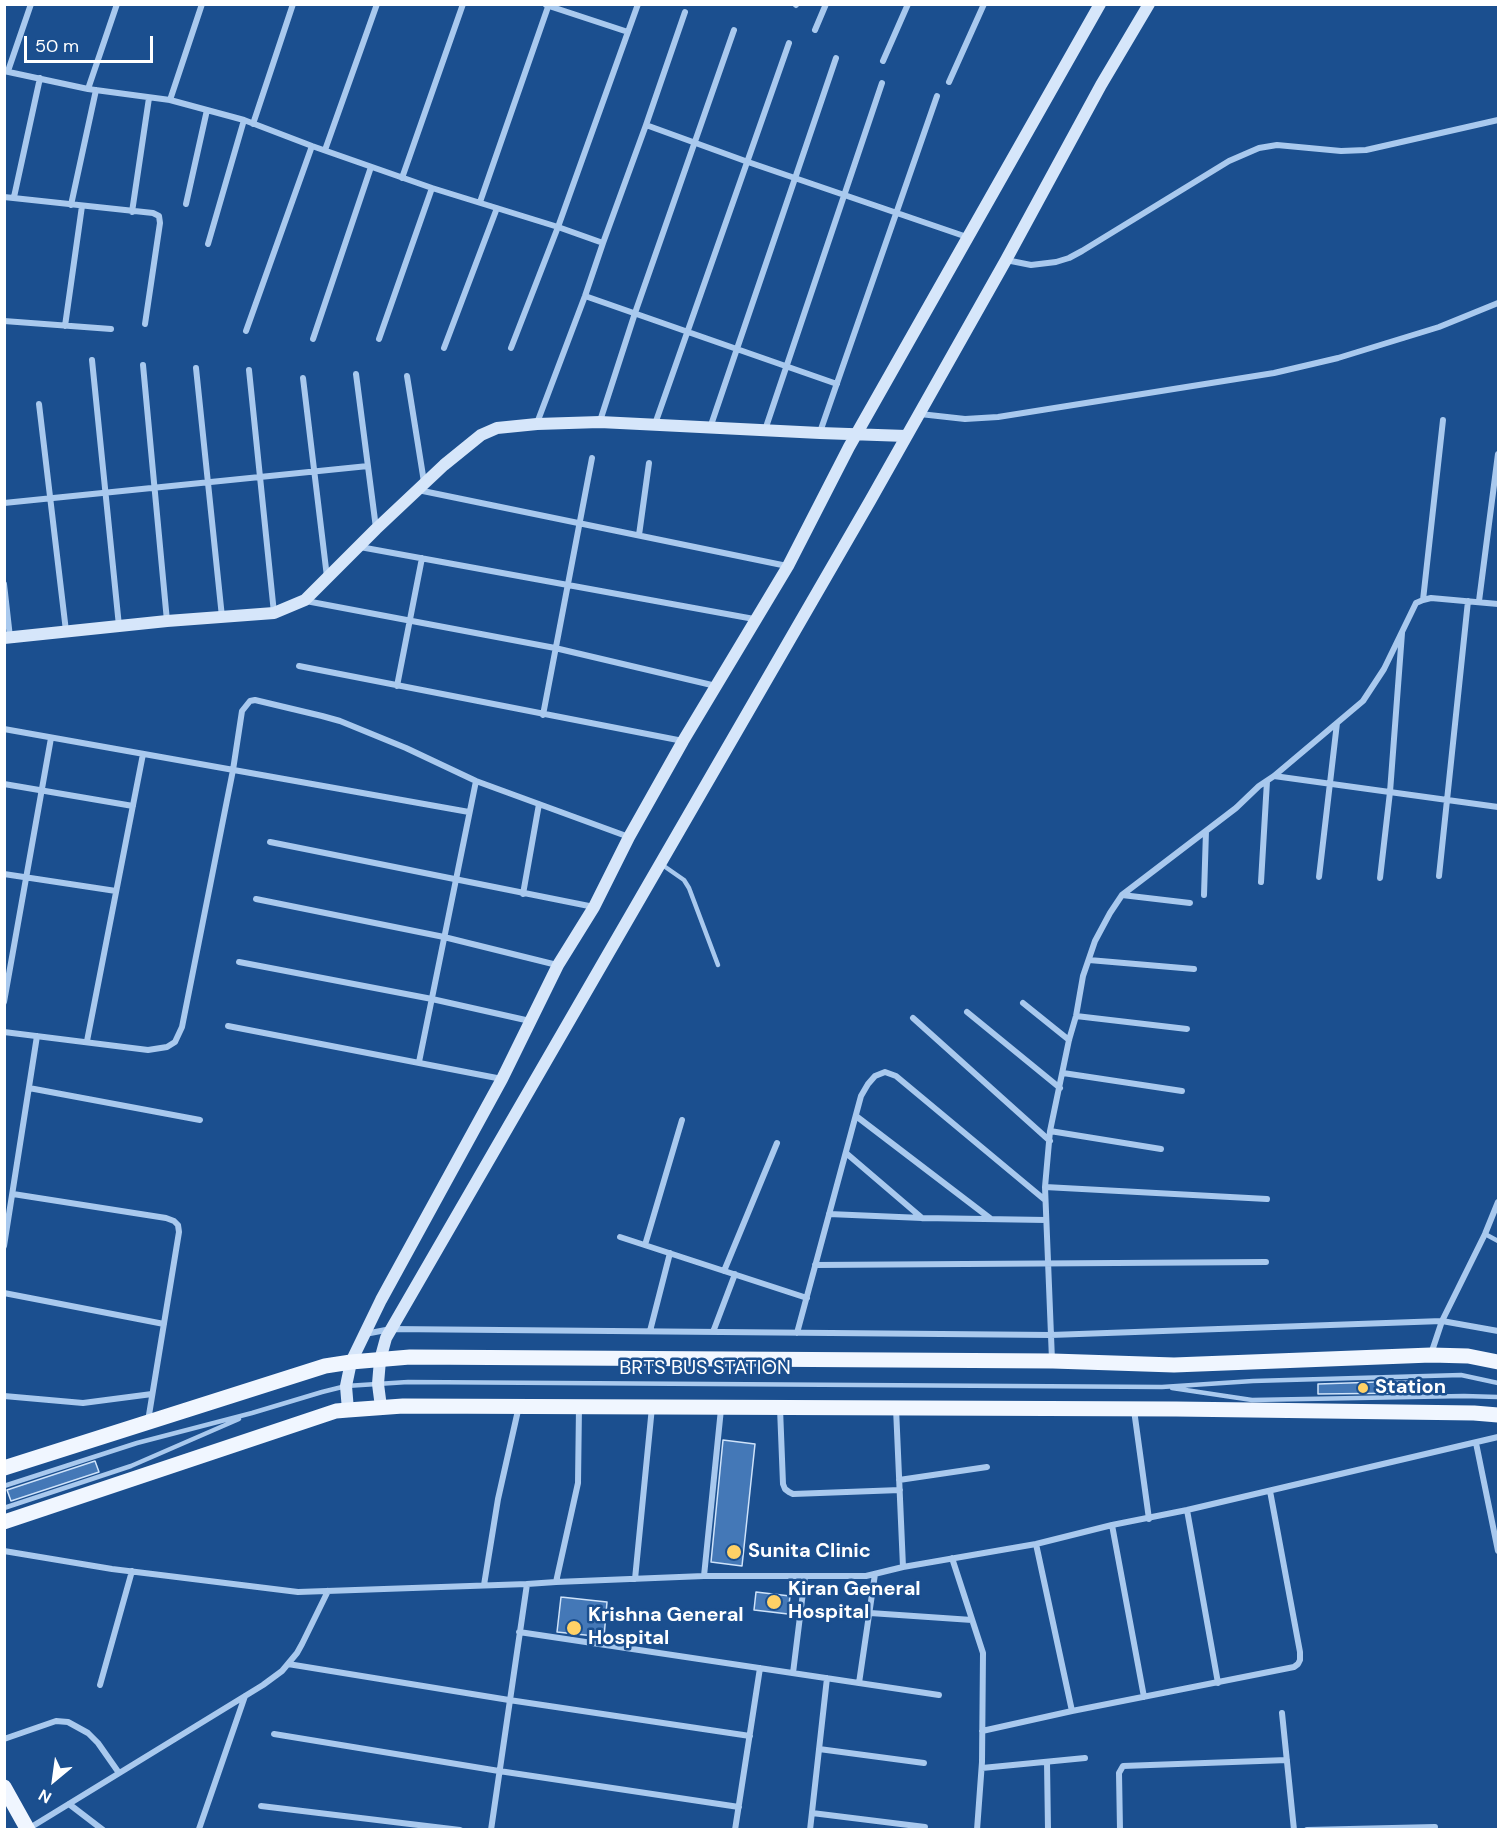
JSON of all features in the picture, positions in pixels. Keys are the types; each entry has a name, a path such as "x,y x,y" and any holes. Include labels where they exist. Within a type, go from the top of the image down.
{"main road":[{"path":"4,1468 325,1366 351,1362 433,1357 1053,1361 1174,1365 1431,1355 1468,1356 1498,1362"},
{"path":"4,1522 336,1411 381,1407 1134,1409 1498,1415"},
{"path":"4,1788 28,1829"}],"street":[{"path":"32,4 6,71 88,89 170,100 244,120 402,178 603,243"},
{"path":"88,89 117,4"},
{"path":"170,100 202,4"},
{"path":"253,124 293,4"},
{"path":"325,150 377,4"},
{"path":"402,178 463,4"},
{"path":"511,348 558,227 638,4"},
{"path":"815,30 826,4"},
{"path":"883,62 908,4"},
{"path":"950,82 984,4"},
{"path":"348,1410 346,1386 351,1362 381,1300 502,1079 558,965 594,907 629,837 683,741 788,566 849,447 1100,4"},
{"path":"381,1407 378,1384 380,1360 386,1338 870,501 1006,260 1101,85 1149,4"},
{"path":"480,202 548,5 628,32"},
{"path":"537,424 585,296 685,12"},
{"path":"600,422 635,313 734,30"},
{"path":"655,424 789,43"},
{"path":"710,428 836,58"},
{"path":"14,197 40,78"},
{"path":"765,430 882,83"},
{"path":"71,205 96,90"},
{"path":"820,433 938,96"},
{"path":"132,212 149,98"},
{"path":"186,204 207,110"},
{"path":"208,244 244,120"},
{"path":"1006,260 1031,264 1056,262 1069,258 1229,161 1259,148 1277,145 1341,151 1366,150 1498,120"},
{"path":"646,125 967,237"},
{"path":"246,331 312,146"},
{"path":"313,339 371,167"},
{"path":"379,339 432,188"},
{"path":"5,199 14,197 157,214 160,220 145,324"},
{"path":"65,326 82,206"},
{"path":"444,348 497,208"},
{"path":"585,296 837,384"},
{"path":"919,414 964,419 998,417 1274,374 1338,358 1439,327 1498,303"},
{"path":"4,321 111,329"},
{"path":"92,360 119,626"},
{"path":"143,365 167,621"},
{"path":"196,368 222,617"},
{"path":"249,370 274,613"},
{"path":"356,374 376,529"},
{"path":"407,376 421,487"},
{"path":"303,378 327,578"},
{"path":"39,404 66,631"},
{"path":"1423,600 1443,420"},
{"path":"4,584 8,638 167,621 274,613 305,600 444,465 489,430 537,424 600,422 906,436"},
{"path":"1479,601 1498,454"},
{"path":"543,715 592,458"},
{"path":"639,535 649,463"},
{"path":"4,503 368,466"},
{"path":"421,487 579,523 788,566"},
{"path":"360,546 754,620"},
{"path":"397,686 422,558"},
{"path":"1053,1361 1045,1200 1050,1131 1083,976 1095,941 1110,913 1122,895 1236,808 1369,693 1384,669 1416,603 1431,598 1498,604"},
{"path":"305,600 555,648 716,686"},
{"path":"1439,876 1468,601"},
{"path":"1380,878 1390,792 1402,629"},
{"path":"299,666 683,741"},
{"path":"4,1032 148,1050 166,1047 175,1042 179,1035 233,770 242,711 247,703 255,700 340,721 406,748 476,781 629,837"},
{"path":"1319,877 1337,723"},
{"path":"4,729 470,812"},
{"path":"4,1002 51,738"},
{"path":"87,1041 143,754"},
{"path":"1274,776 1498,807"},
{"path":"419,1062 476,781"},
{"path":"1261,882 1267,781"},
{"path":"4,784 133,806"},
{"path":"523,894 539,804"},
{"path":"1204,895 1206,831"},
{"path":"270,842 594,907"},
{"path":"4,874 116,891"},
{"path":"1122,895 1190,903"},
{"path":"256,898 444,937 558,965"},
{"path":"1089,960 1194,969"},
{"path":"239,962 432,999 531,1021"},
{"path":"1023,1003 1069,1040"},
{"path":"967,1012 1060,1088"},
{"path":"1076,1016 1187,1029"},
{"path":"913,1018 1050,1141"},
{"path":"228,1026 502,1079"},
{"path":"4,1246 37,1036"},
{"path":"797,1333 861,1096 876,1076 885,1072 897,1076 1045,1200"},
{"path":"1063,1073 1182,1091"},
{"path":"29,1088 200,1120"},
{"path":"856,1116 991,1219"},
{"path":"645,1245 682,1120"},
{"path":"1050,1131 1161,1149"},
{"path":"724,1271 777,1143"},
{"path":"846,1153 922,1218"},
{"path":"1045,1186 1267,1199"},
{"path":"13,1194 174,1221 178,1225 179,1232 148,1422"},
{"path":"1431,1355 1442,1322 1498,1202"},
{"path":"829,1214 1046,1220"},
{"path":"620,1237 807,1298"},
{"path":"650,1331 670,1253"},
{"path":"815,1265 1266,1262"},
{"path":"713,1332 735,1274"},
{"path":"4,1293 164,1324"},
{"path":"365,1334 391,1329 1052,1335 1442,1322 1498,1332"},
{"path":"4,1396 83,1403 152,1394"},
{"path":"484,1585 498,1499 519,1406"},
{"path":"556,1581 578,1483 579,1407"},
{"path":"635,1579 652,1407"},
{"path":"704,1576 721,1407"},
{"path":"780,1407 783,1484 789,1492 793,1494 900,1490"},
{"path":"896,1408 903,1566"},
{"path":"1134,1409 1149,1519"},
{"path":"4,1551 132,1571 298,1592 704,1576 866,1576 903,1566 1036,1544 1498,1437"},
{"path":"1476,1443 1498,1551"},
{"path":"899,1480 987,1467"},
{"path":"982,1731 1294,1667 1300,1660 1300,1652 1270,1491"},
{"path":"1187,1510 1218,1683"},
{"path":"1112,1525 1144,1697"},
{"path":"1036,1544 1072,1711"},
{"path":"952,1558 983,1653 982,1768 977,1830"},
{"path":"100,1685 132,1571"},
{"path":"859,1683 875,1574"},
{"path":"793,1673 805,1576"},
{"path":"491,1830 526,1584"},
{"path":"28,1829 263,1685 288,1664 302,1644 328,1591"},
{"path":"870,1613 972,1620"},
{"path":"519,1632 939,1695"},
{"path":"288,1664 750,1736"},
{"path":"735,1830 760,1668"},
{"path":"810,1830 827,1678"},
{"path":"199,1829 246,1696"},
{"path":"1282,1713 1294,1830"},
{"path":"4,1739 56,1721 68,1722 88,1733 98,1743 119,1773"},
{"path":"274,1734 739,1807"},
{"path":"819,1749 924,1763"},
{"path":"982,1768 1085,1758"},
{"path":"1120,1830 1119,1773 1123,1766 1287,1760"},
{"path":"1047,1762 1048,1830"},
{"path":"69,1804 103,1830"},
{"path":"261,1806 460,1830"},
{"path":"812,1813 925,1827"},
{"path":"1307,1830 1435,1827"}],"lane":[{"path":"661,864 684,879 718,965"},
{"path":"1485,1234 1498,1240"},
{"path":"1162,1387 1253,1381 1461,1375 1498,1383"},
{"name":"BRTS BUS STATION","path":"252,1413 346,1386 408,1382 1162,1387"},
{"path":"1162,1387 1252,1400 1498,1397"},
{"path":"4,1486 137,1443 252,1413"},
{"path":"4,1508 131,1466 252,1413"}],"building":[{"name":"Station","path":"1408,1381 1409,1393 1318,1394 1318,1384"},
{"path":"723,1440 755,1444 742,1566 711,1562"},
{"path":"95,1461 99,1472 11,1501 7,1490"},
{"path":"756,1592 790,1596 788,1614 754,1610"},
{"path":"561,1597 607,1602 604,1637 557,1632"}],"place":[{"name":"Station","path":"1363,1388"},
{"name":"Sunita Clinic","path":"734,1552"},
{"name":"Kiran General Hospital","path":"774,1602"},
{"name":"Krishna General Hospital","path":"574,1628"}]}
